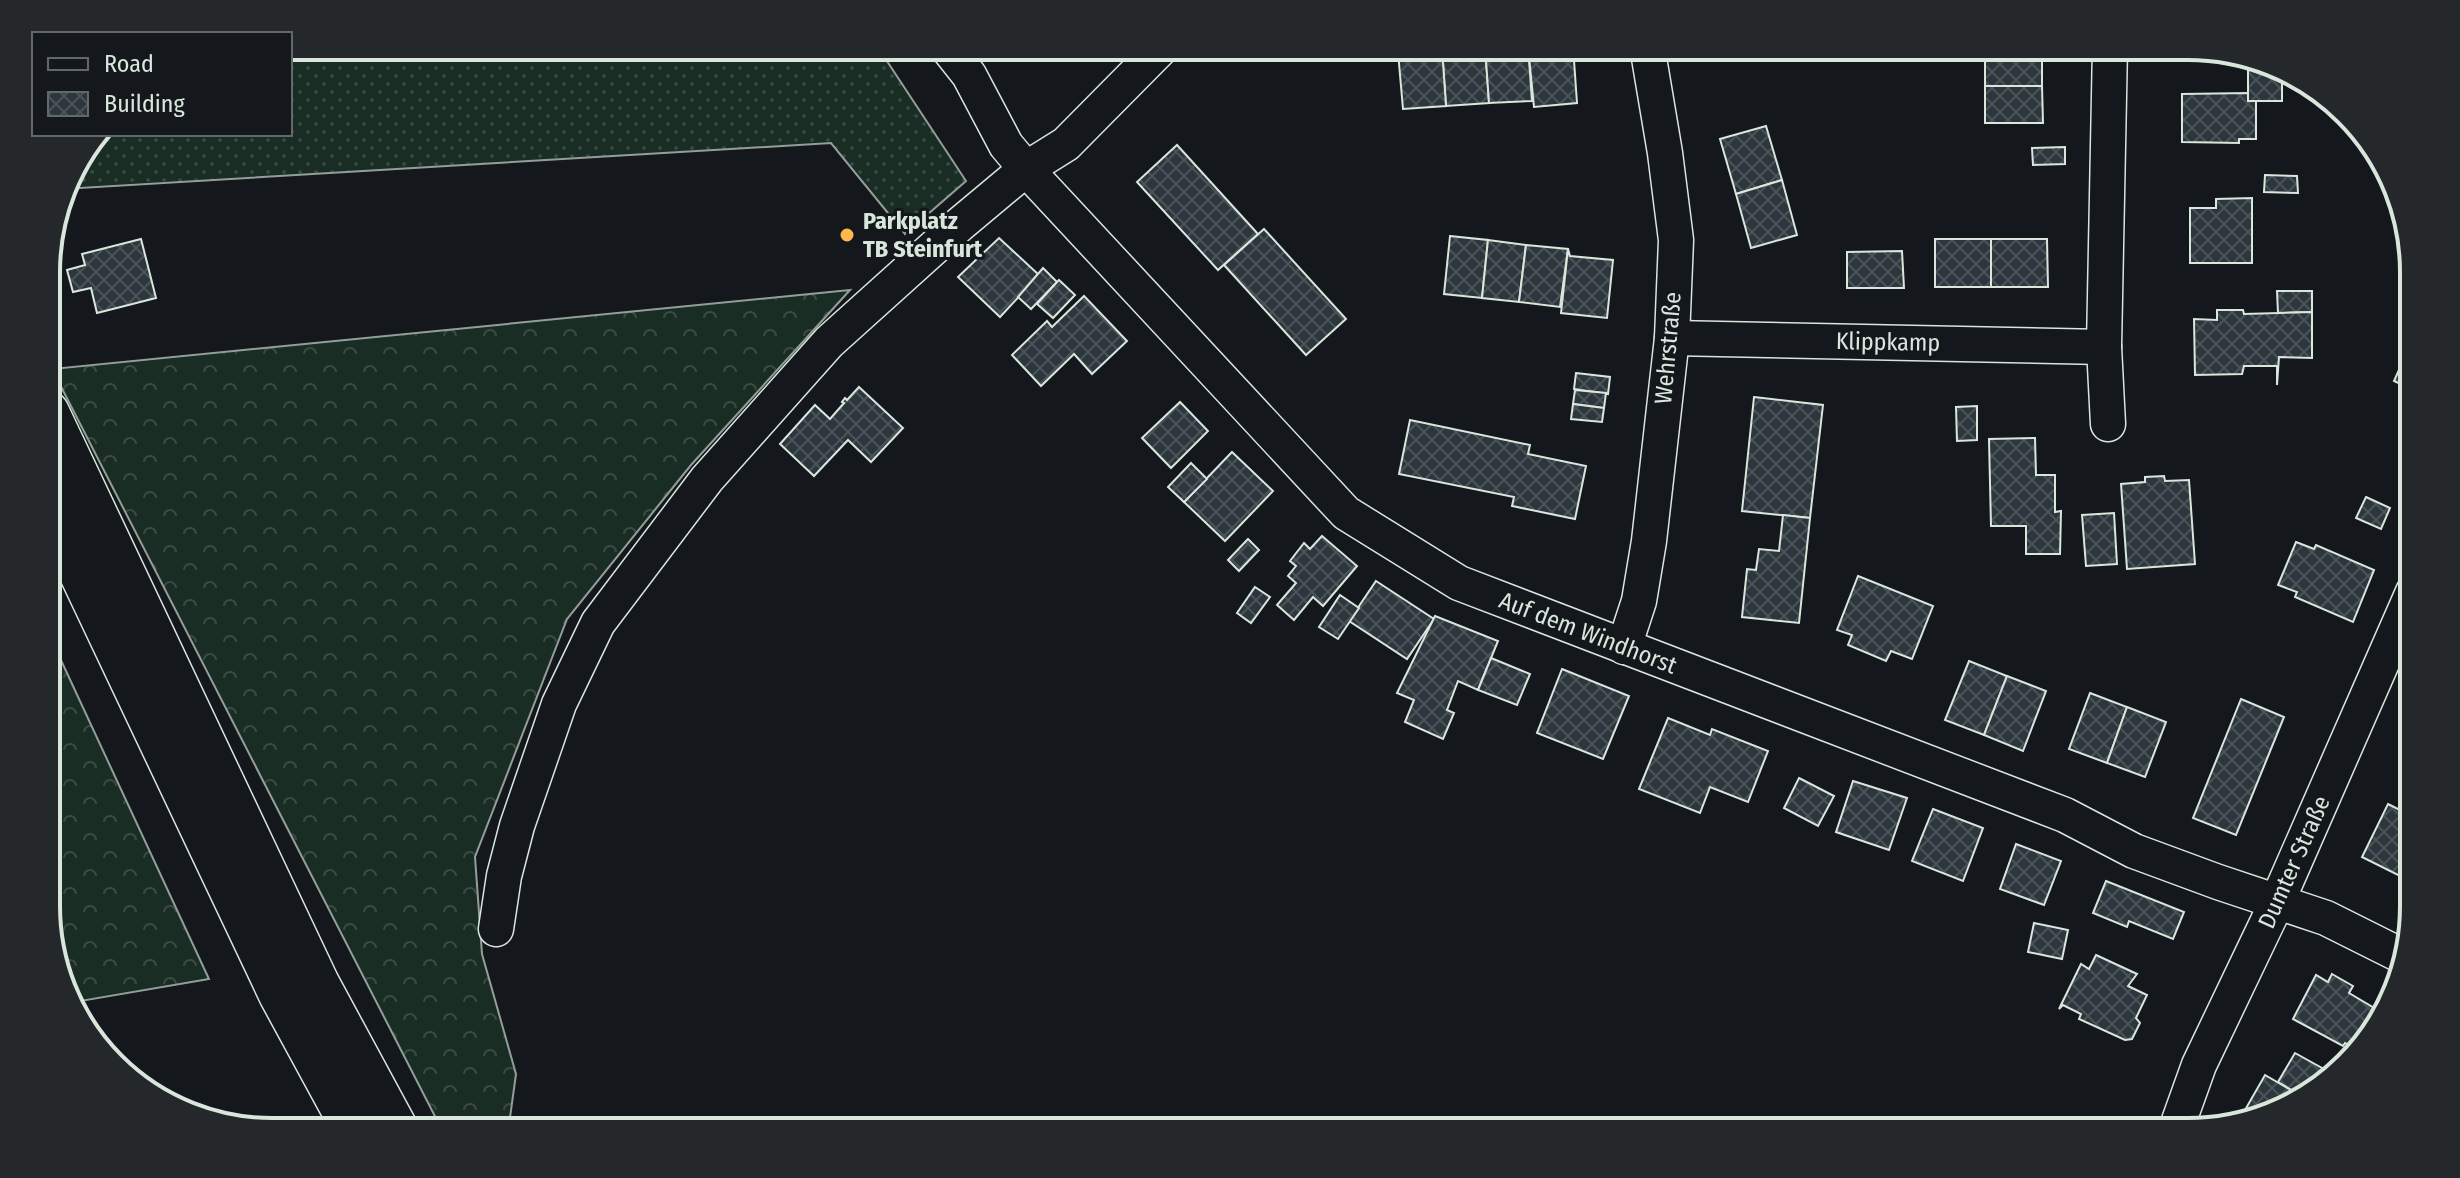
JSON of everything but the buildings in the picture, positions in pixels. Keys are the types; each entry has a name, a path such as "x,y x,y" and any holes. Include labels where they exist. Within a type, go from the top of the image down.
{"highway":[{"path":"60,440 317,984 389,1118"},
{"path":"60,527 281,994 348,1118"}],"street":[{"name":"Auf dem Windhorst","path":"957,60 969,75 1006,145 1026,169 1346,513 1459,583 2065,815 2134,851 2326,918 2395,952"},
{"path":"496,929 504,876 517,826 559,704 598,623 707,479 829,342 1026,169 1066,144 1149,60"},
{"name":"Wehrstraße","path":"1624,647 1639,601 1649,541 1672,338 1676,240 1649,60"},
{"path":"2108,424 2104,347 2110,60"},
{"name":"Klippkamp","path":"1672,338 2104,347"},
{"name":"Dumter Straße","path":"2180,1118 2199,1065 2277,902 2400,622"}],"green space":[{"path":"292,60 886,60 966,181 905,234 831,143 77,188 110,136 292,136"},
{"path":"850,290 691,465 567,619 475,857 482,954 516,1074 510,1118 436,1118 60,385 60,368"},
{"path":"60,658 209,979 83,1001 76,987 67,961 60,906"}],"place":[{"name":"Parkplatz TB Steinfurt","path":"847,235"}]}
